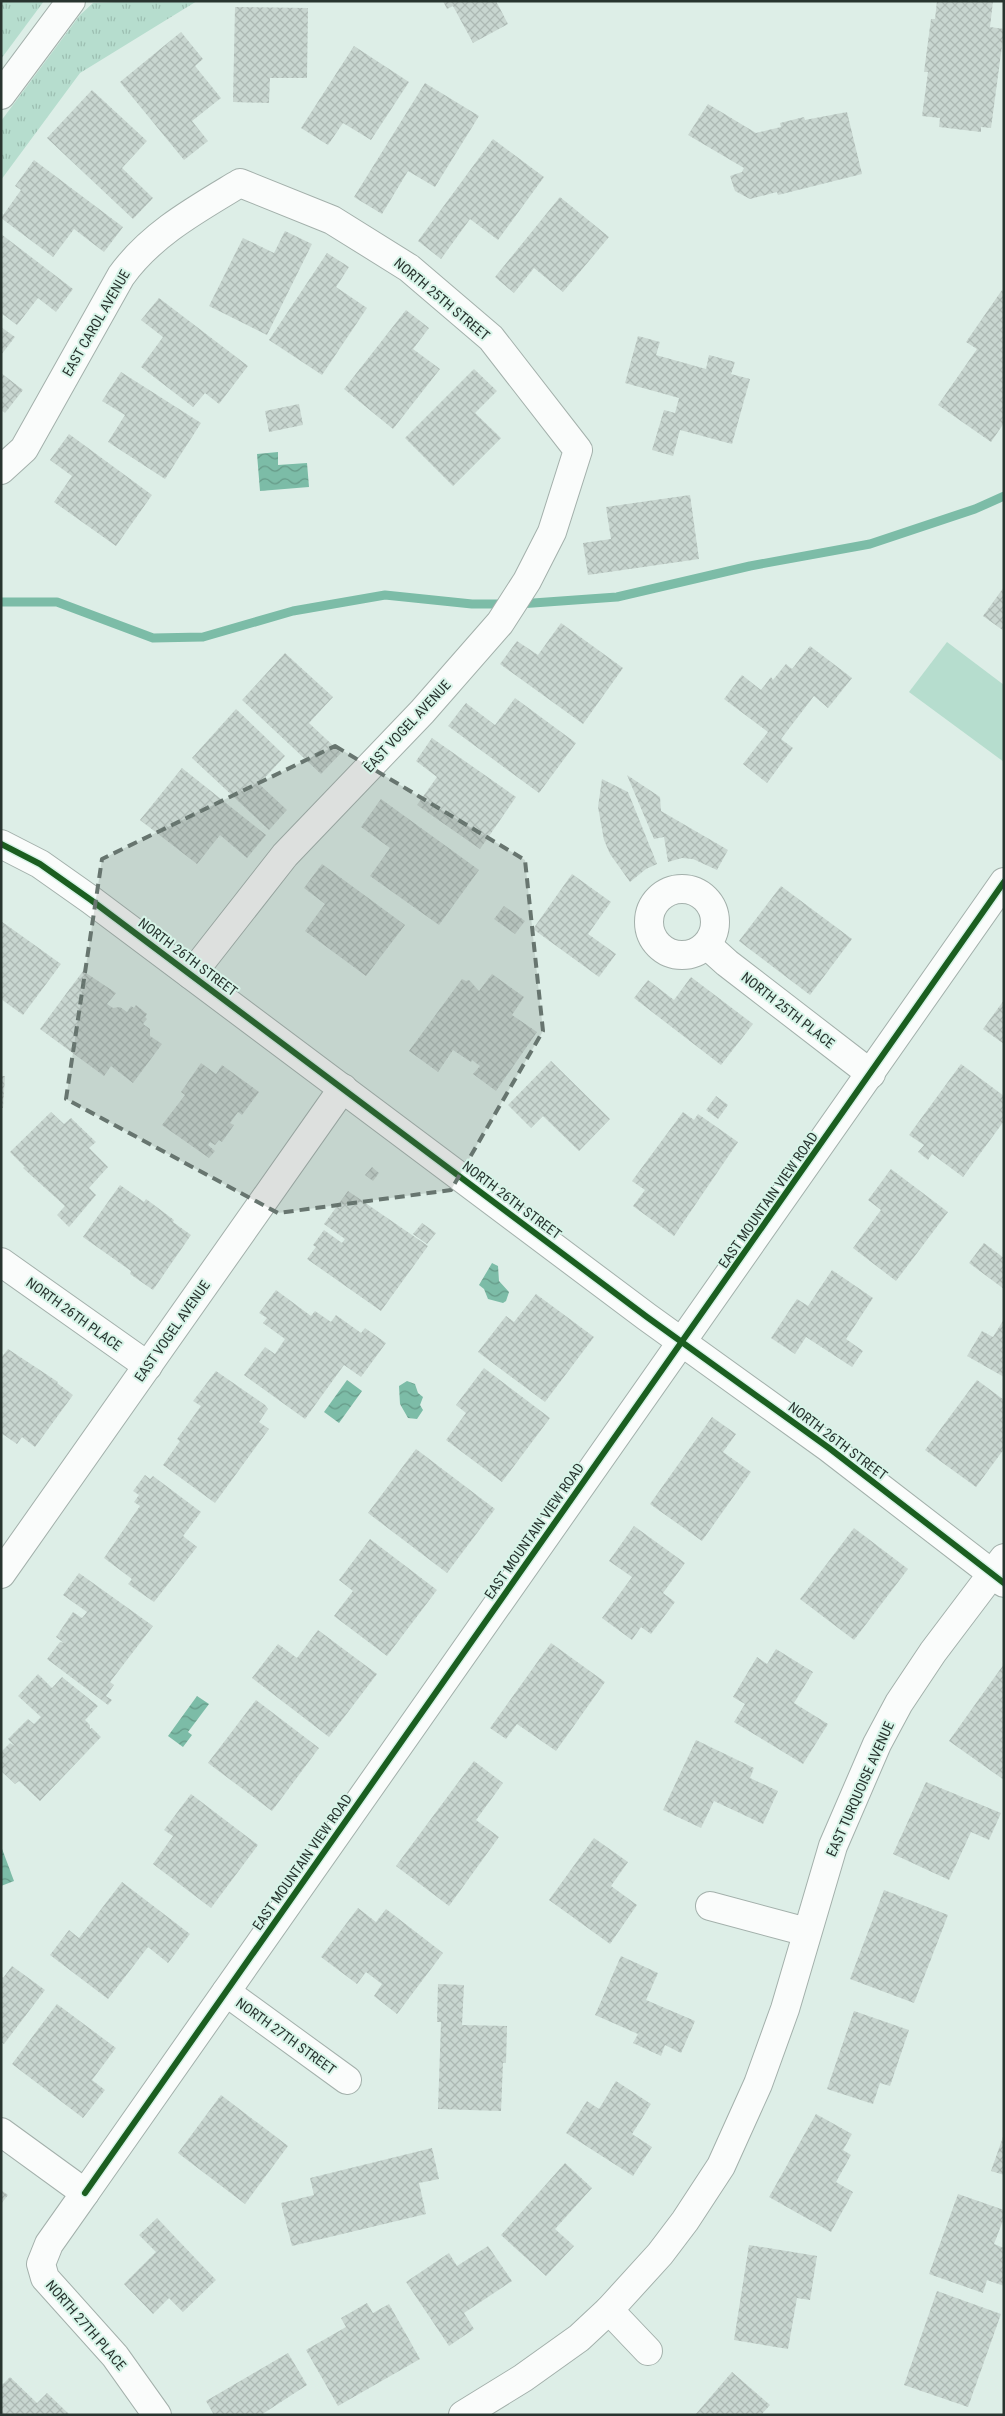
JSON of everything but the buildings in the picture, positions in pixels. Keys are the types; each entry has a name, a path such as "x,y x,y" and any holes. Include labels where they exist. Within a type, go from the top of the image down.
{"street":[{"path":"1,95 71,1"},
{"name":"NORTH 25TH STREET","path":"240,183 332,220 410,268 491,338 578,450"},
{"name":"EAST CAROL AVENUE","path":"1,470 24,449 121,276 133,260 174,224 240,183"},
{"name":"EAST VOGEL AVENUE","path":"191,975 285,855 422,712 500,623 527,582 552,532 578,450"},
{"name":"NORTH 26TH STREET","path":"1,844 40,864 682,1342 1000,1571"},
{"name":"EAST MOUNTAIN VIEW ROAD","path":"85,2193 1004,882"},
{"name":"NORTH 25TH PLACE","path":"707,944 727,964 871,1074"},
{"name":"EAST VOGEL AVENUE","path":"1,1574 343,1088"},
{"name":"NORTH 26TH PLACE","path":"1,1262 148,1366"},
{"name":"EAST TURQUOISE AVENUE","path":"463,2415 523,2378 579,2338 609,2310 660,2254 685,2221 721,2166 762,2075 786,2009 833,1846 877,1744 899,1703 933,1652 1000,1571"},
{"path":"710,1906 807,1932"},
{"name":"NORTH 27TH STREET","path":"226,1992 347,2080"},
{"path":"1,2132 85,2193"},
{"name":"NORTH 27TH PLACE","path":"85,2193 49,2244 40,2264 45,2278 115,2356 158,2415"},
{"path":"609,2310 648,2350"}],"highlighted area":[{"path":"335,746 525,860 543,1031 451,1190 278,1213 66,1099 102,859"}],"green space":[{"path":"1,1 44,1 1,59"},
{"path":"197,1 80,73 1,180 1,121 80,15 93,3"},
{"path":"947,642 1004,685 1004,762 909,692"}],"water":[{"path":"278,452 278,465 307,463 309,487 260,491 257,454"},
{"path":"492,1263 498,1266 499,1281 509,1292 506,1301 503,1303 488,1299 484,1289 479,1285"},
{"path":"347,1380 362,1391 339,1423 324,1412"},
{"path":"407,1381 415,1384 418,1393 423,1397 420,1405 423,1410 417,1419 408,1418 400,1404 399,1386"},
{"path":"197,1696 209,1704 188,1732 192,1735 183,1747 168,1736"},
{"path":"1,1846 14,1881 1,1886"}],"waterway":[{"path":"1,602 57,602 153,638 203,637 293,611 385,595 472,604 519,604 617,597 750,566 870,544 975,509 1004,496"}],"cycle path":[{"path":"1,844 40,864 91,900 647,1317 829,1448 1004,1583"},
{"path":"85,2193 1004,882"}]}
